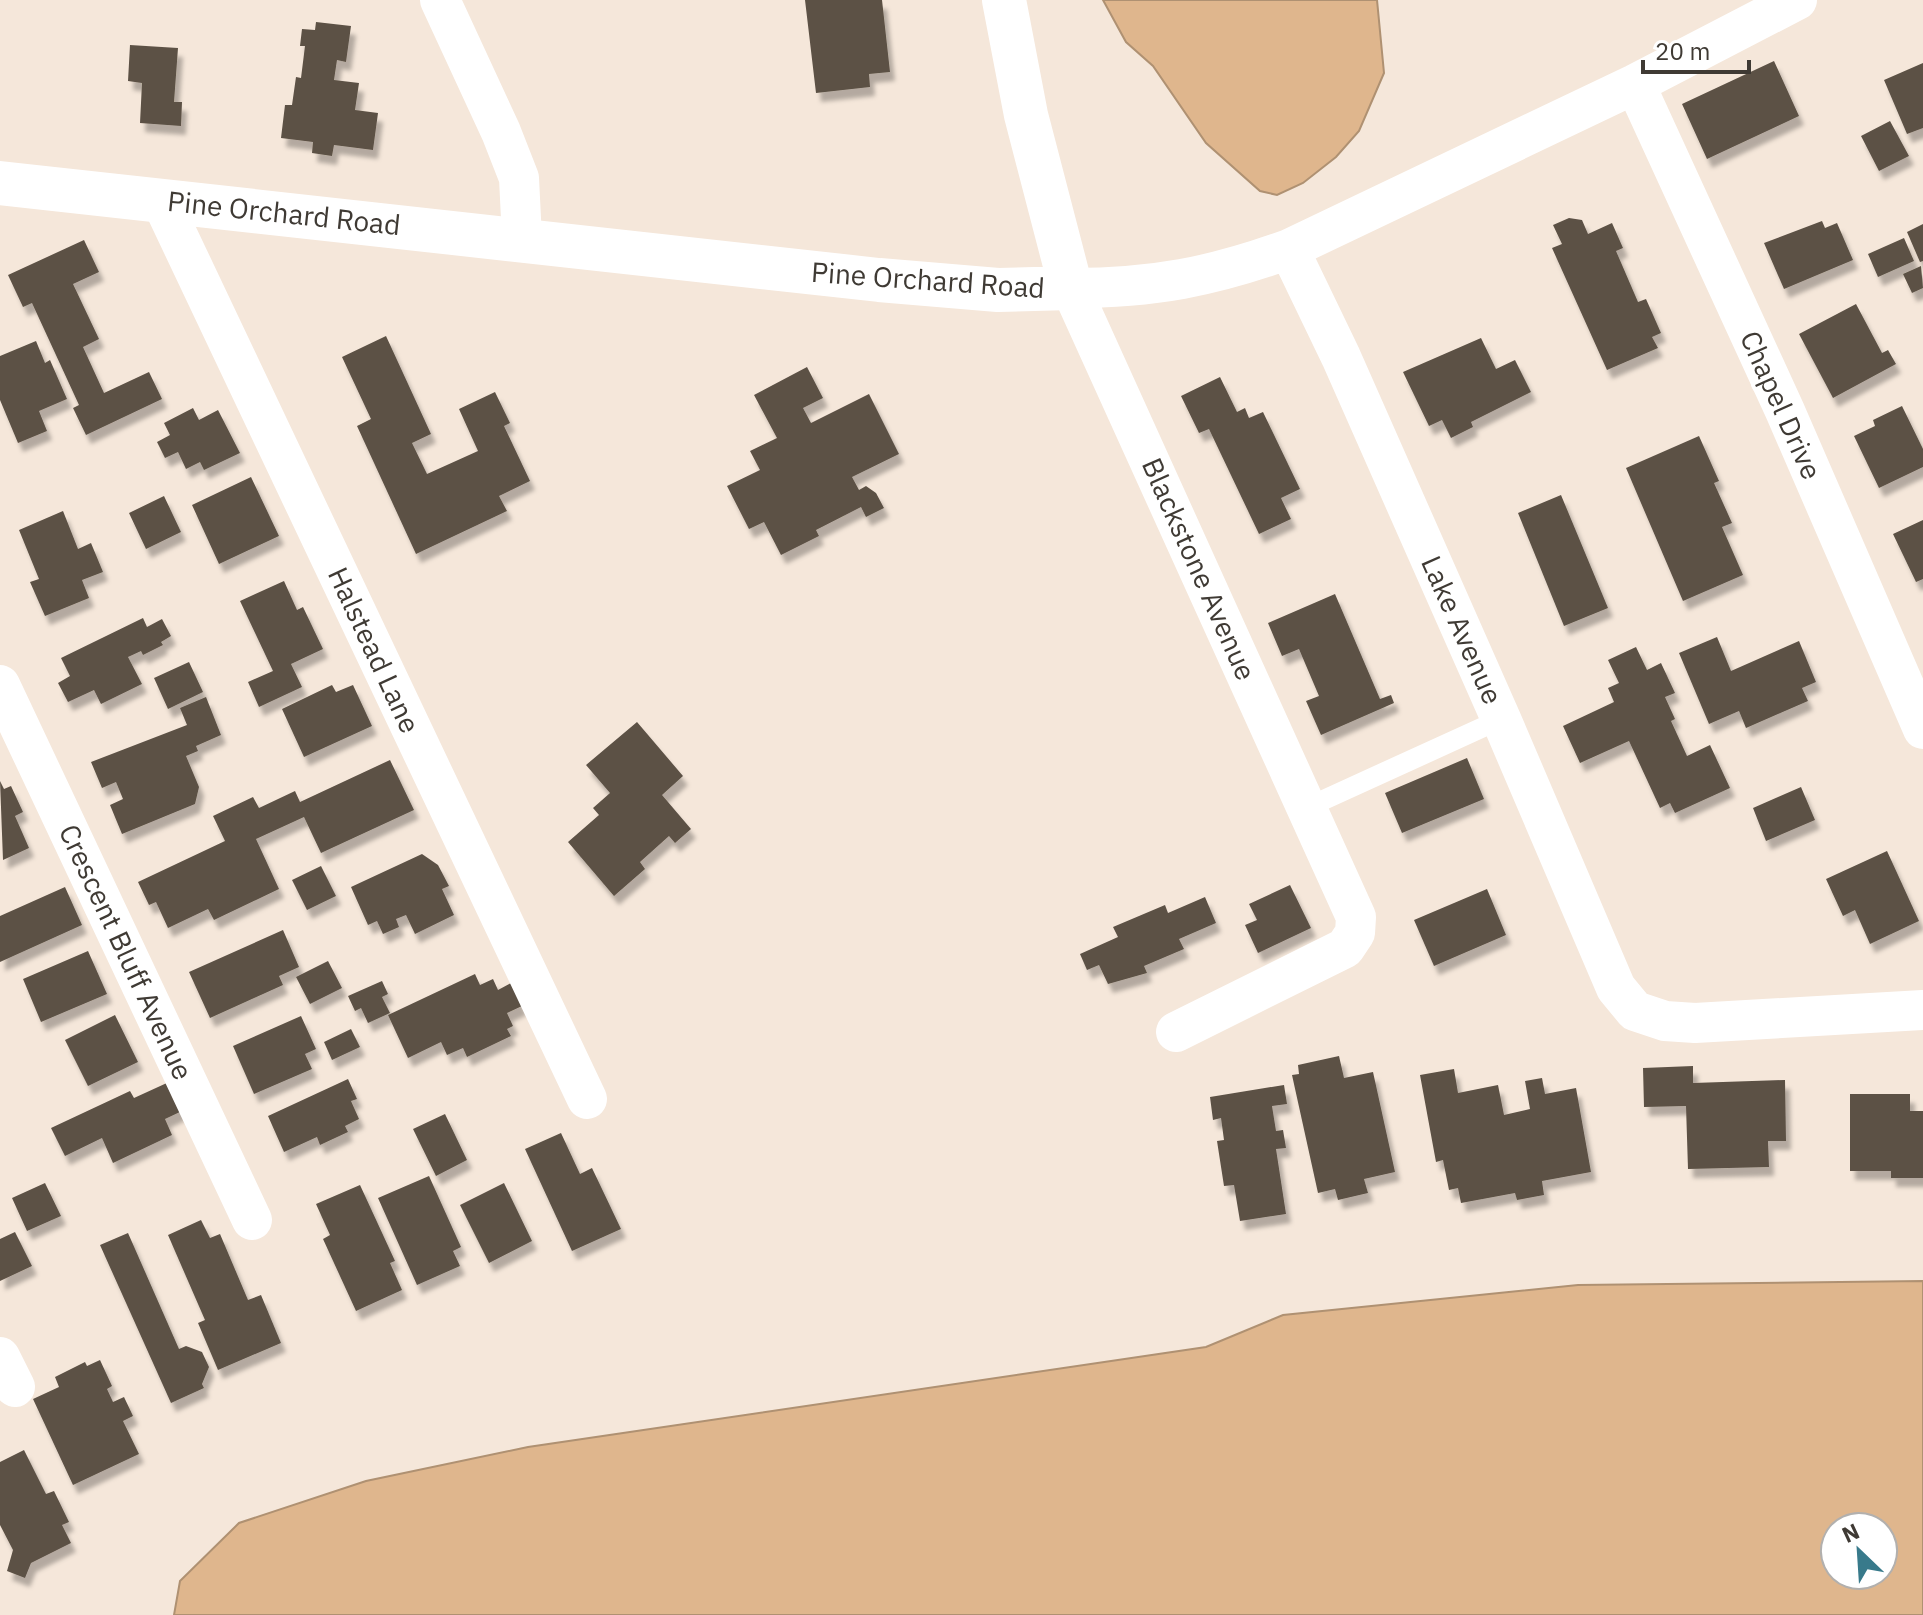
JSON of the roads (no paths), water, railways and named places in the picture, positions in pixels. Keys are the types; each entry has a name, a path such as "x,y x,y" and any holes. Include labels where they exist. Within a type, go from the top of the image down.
{"main road":[{"name":"Blackstone Avenue","path":"1004,0 1023,102 1071,288"},
{"name":"Pine Orchard Road","path":"0,183 984,289 1071,288"}],"street":[{"path":"440,0 519,178 522,239"},
{"name":"Pine Orchard Road","path":"1071,288 1156,286 1246,265 1289,249 1635,84 1797,0"},
{"name":"Chapel Drive","path":"1635,84 1785,411 1923,729"},
{"name":"Halstead Lane","path":"161,200 587,1099"},
{"name":"Lake Avenue","path":"1289,249 1341,357 1616,988 1635,1011 1665,1021 1695,1023 1923,1010"},
{"name":"Blackstone Avenue","path":"1071,288 1356,917 1355,933 1345,948 1326,961 1176,1032"},
{"name":"Crescent Bluff Avenue","path":"0,685 252,1220"}],"lane":[{"path":"1306,808 1501,719"}]}
